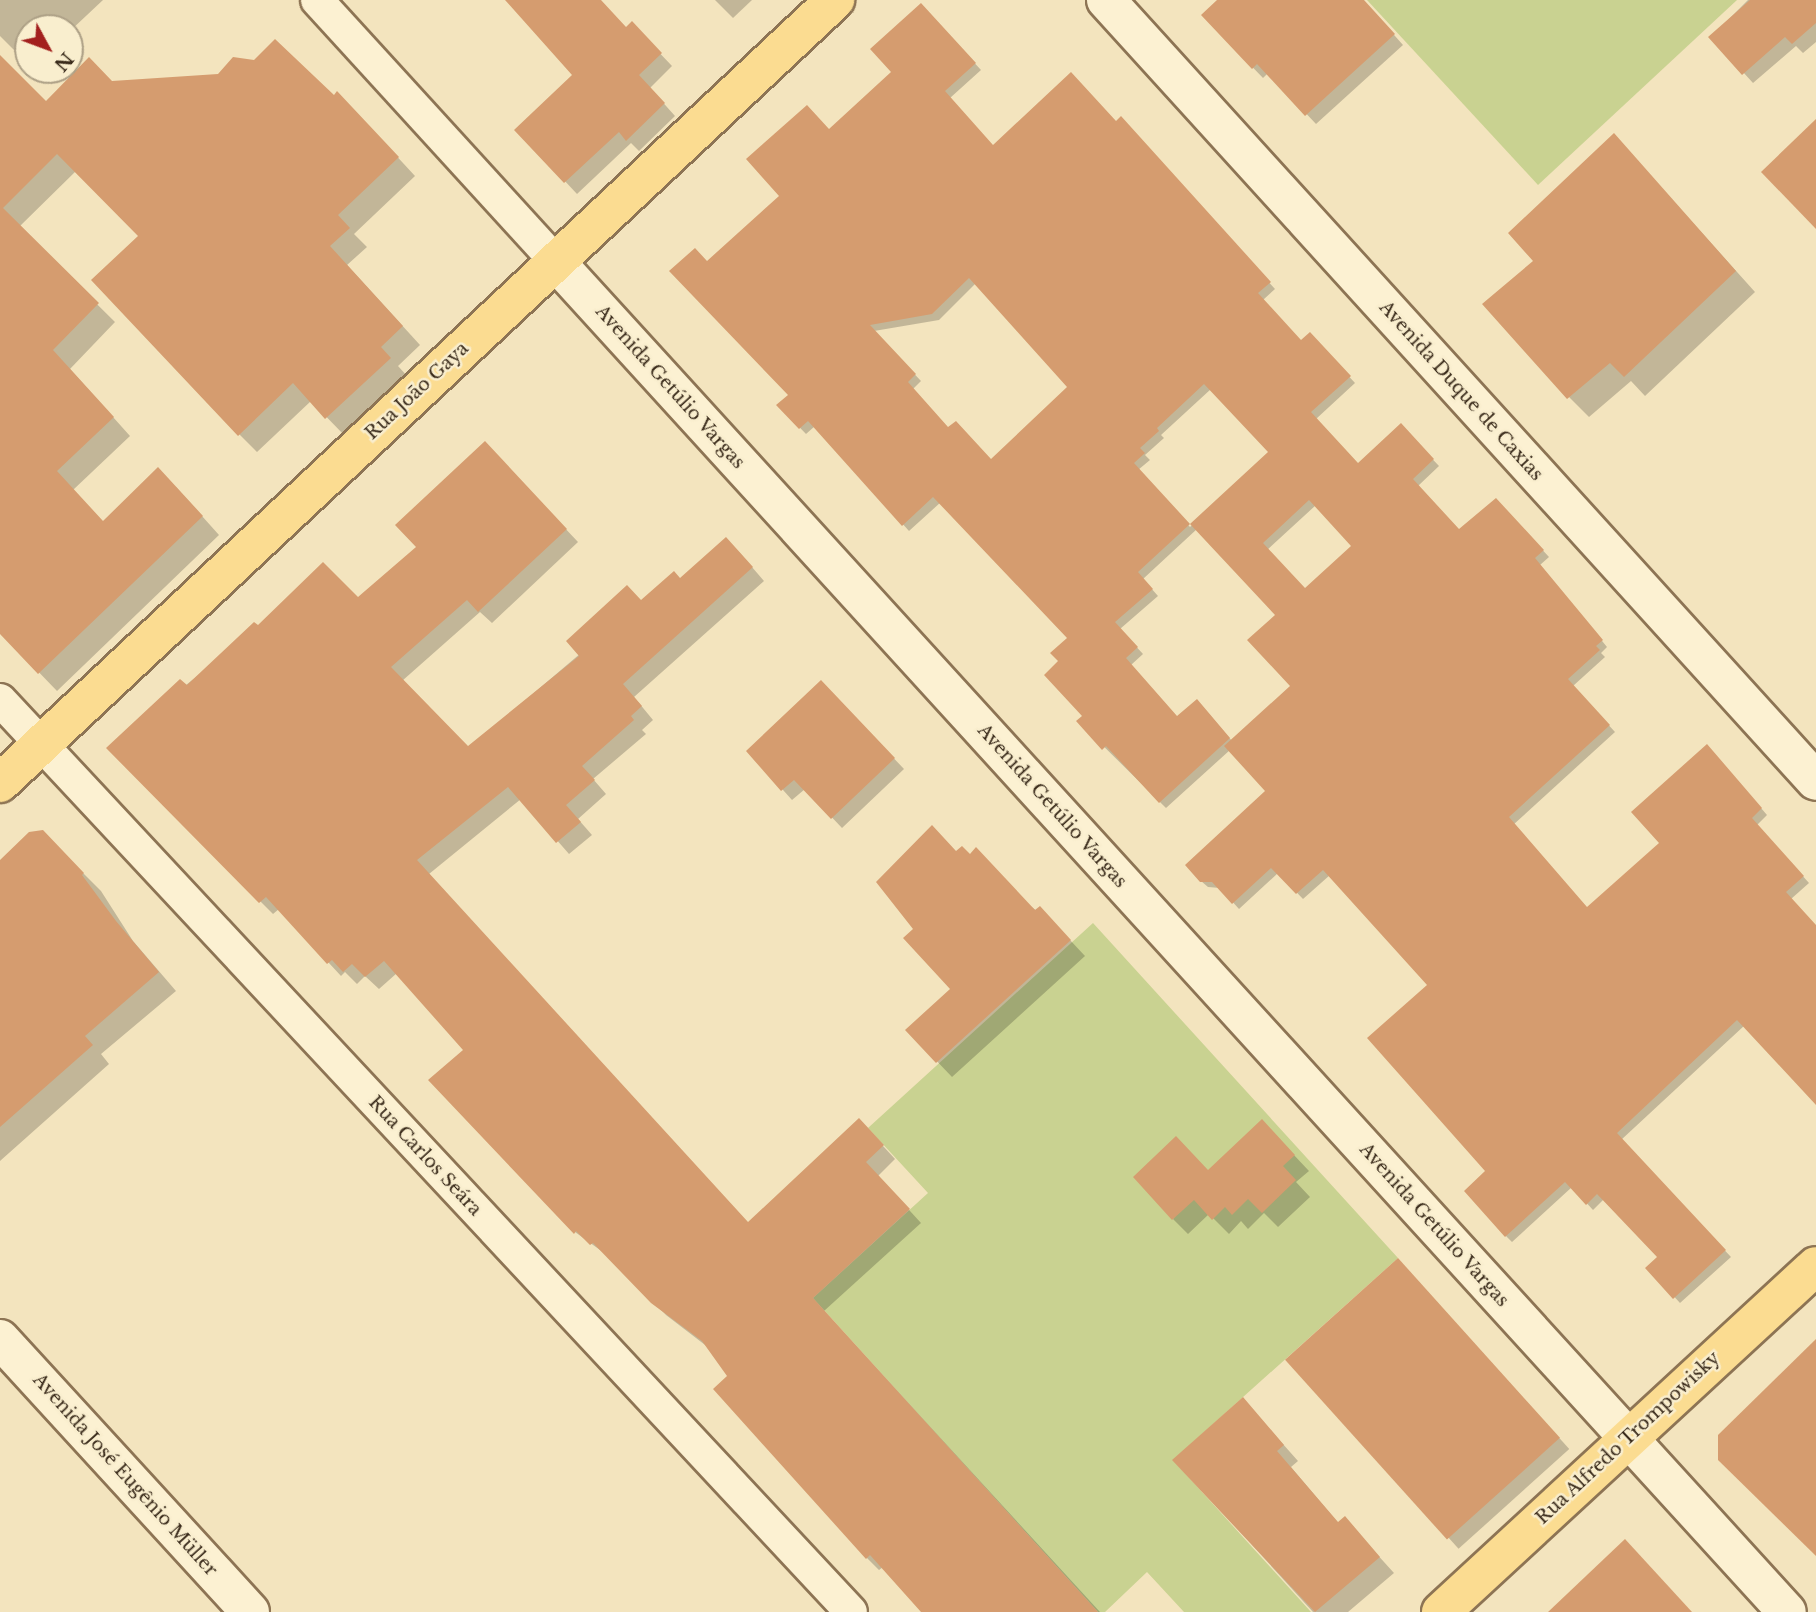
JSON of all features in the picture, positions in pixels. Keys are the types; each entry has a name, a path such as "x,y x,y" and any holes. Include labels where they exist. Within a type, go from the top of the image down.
{"main road":[{"name":"Rua João Gaya","path":"0,783 835,0"},
{"name":"Rua Alfredo Trompowisky","path":"1441,1612 1816,1266"}],"street":[{"name":"Avenida Getúlio Vargas","path":"317,0 1787,1612"},
{"name":"Avenida Duque de Caxias","path":"1106,0 1816,781"},
{"name":"Rua Carlos Seára","path":"0,700 851,1612"},
{"name":"Avenida José Eugênio Müller","path":"0,1339 250,1612"}],"green space":[{"path":"1367,0 1737,0 1538,185"},
{"path":"1093,923 1398,1258 1173,1460 1311,1612 1184,1612 1147,1572 1105,1612 1098,1612 813,1298 928,1193 868,1128"}],"building":[{"path":"505,0 601,0 626,27 632,21 662,53 639,75 665,103 626,141 619,132 564,183 514,130 572,75"},
{"path":"1217,0 1364,0 1395,34 1305,116 1257,64 1252,69 1201,15"},
{"path":"1750,0 1816,0 1816,23 1792,44 1785,37 1742,75 1708,37"},
{"path":"921,3 976,63 945,91 993,145 1071,72 1116,121 1121,116 1271,282 1258,293 1301,340 1310,332 1351,376 1311,412 1358,463 1401,423 1434,459 1413,479 1459,529 1496,498 1544,550 1535,558 1603,640 1596,646 1600,650 1568,679 1610,725 1509,817 1587,907 1659,843 1631,812 1707,744 1762,808 1752,818 1804,876 1786,892 1816,925 1816,1105 1737,1020 1617,1133 1726,1250 1673,1299 1645,1268 1657,1257 1597,1194 1586,1205 1565,1182 1505,1237 1464,1191 1485,1171 1367,1038 1427,985 1323,870 1296,894 1271,868 1232,904 1212,882 1200,882 1185,865 1265,791 1224,746 1290,686 1247,640 1275,615 1190,524 1138,572 1153,589 1115,622 1138,647 1126,658 1177,716 1197,699 1230,738 1159,803 1106,746 1102,750 1076,721 1082,716 1044,675 1058,661 1050,653 1067,638 933,497 902,526 808,421 799,429 776,405 788,395 669,271 695,248 707,261 779,196 746,159 807,105 829,129 891,72 870,49","holes":["969,278 1067,387 991,459 956,421 948,427 908,382 916,374 870,325 932,314","1204,384 1268,452 1190,524 1134,463 1145,453 1140,448 1159,431 1157,428","1309,500 1351,546 1305,588 1263,543"]},
{"path":"275,39 334,95 337,91 399,157 338,215 350,228 330,246 403,326 381,347 391,358 325,419 293,383 238,436 91,280 138,236 57,154 3,208 99,303 53,350 114,417 57,471 103,521 158,467 203,516 38,674 0,634 0,55 14,69 14,84 29,84 46,101 63,84 84,84 84,62 89,57 112,81 218,74 233,57 254,60"},
{"path":"1816,119 1816,229 1761,172"},
{"path":"1614,133 1736,271 1624,377 1610,363 1567,399 1482,304 1533,261 1508,233"},
{"path":"485,441 567,529 478,612 467,600 391,667 468,746 579,656 566,641 627,585 641,600 674,571 680,578 726,537 753,567 623,684 642,706 631,716 634,720 582,766 595,780 566,805 581,822 556,843 508,787 417,860 748,1222 859,1118 884,1145 866,1162 910,1209 813,1298 1098,1612 921,1612 870,1555 866,1559 713,1389 727,1376 702,1341 651,1303 593,1243 590,1245 576,1231 574,1234 428,1080 463,1050 384,961 365,977 352,964 343,972 332,960 327,964 266,897 259,903 106,748 180,679 187,685 254,622 258,625 323,562 358,597 416,547 395,525"},
{"path":"821,680 895,758 831,819 794,780 781,791 746,751"},
{"path":"932,825 956,851 962,846 970,854 976,847 1035,910 1040,906 1071,940 936,1063 905,1030 950,989 903,938 913,929 876,882"},
{"path":"43,830 84,873 82,875 116,921 159,972 85,1036 93,1045 0,1127 0,860 29,832"},
{"path":"1262,1119 1295,1155 1283,1166 1296,1180 1262,1213 1248,1199 1232,1215 1225,1207 1212,1220 1194,1200 1172,1220 1133,1177 1176,1136 1208,1170"},
{"path":"1398,1258 1560,1438 1447,1540 1285,1360"},
{"path":"1816,1339 1816,1556 1718,1460 1718,1435"},
{"path":"1243,1397 1284,1445 1277,1451 1338,1522 1345,1516 1380,1557 1315,1612 1172,1460"},
{"path":"1625,1539 1692,1612 1548,1612"}]}
